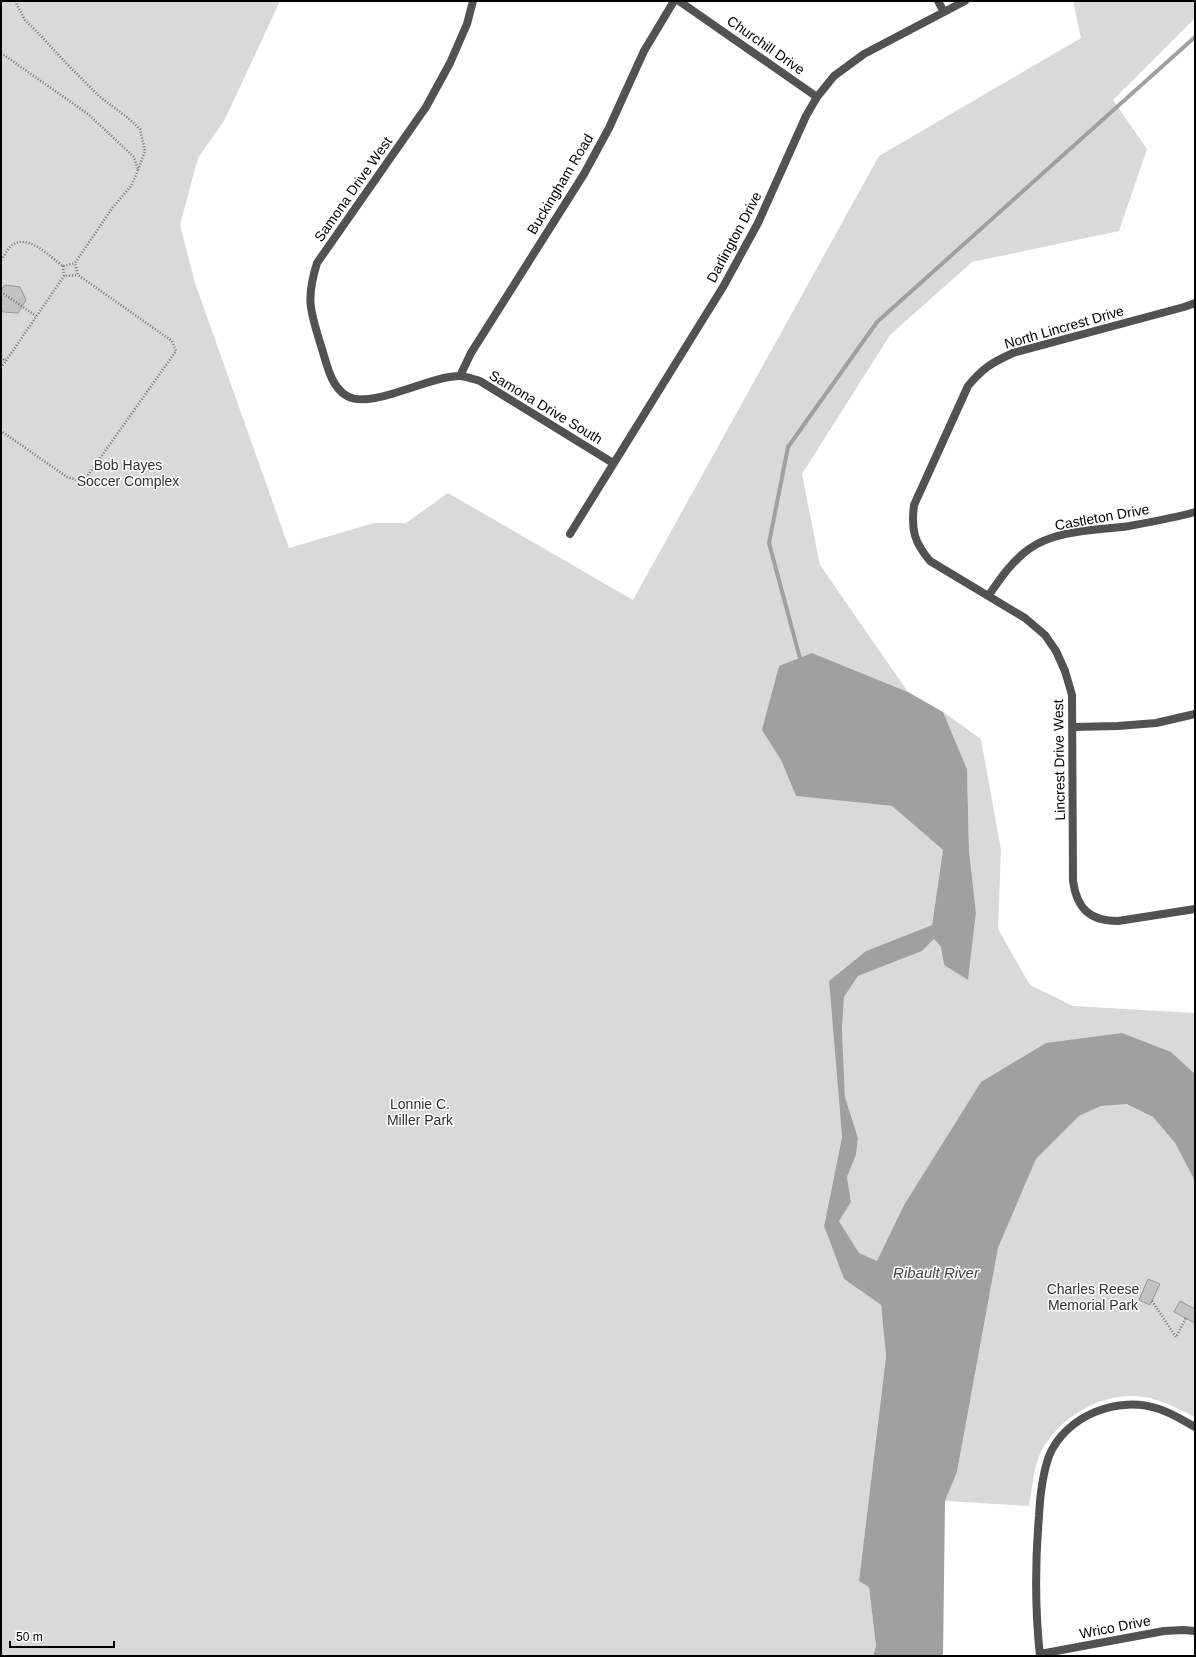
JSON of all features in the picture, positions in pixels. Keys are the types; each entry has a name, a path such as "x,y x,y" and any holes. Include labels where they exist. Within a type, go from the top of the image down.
{"street":[{"name":"Samona Drive West","path":"347,396 337,386 330,374 311,315 309,297 311,282 317,263 426,107 450,64 467,24 473,1"},
{"name":"Buckingham Road","path":"460,376 471,353 584,174 609,128 644,51 674,1"},
{"name":"Churchill Drive","path":"679,1 817,97"},
{"path":"938,1 944,12"},
{"name":"Darlington Drive","path":"570,534 723,287 758,223 806,116 817,97 834,76 864,54 965,1"},
{"name":"North Lincrest Drive","path":"915,539 912,522 914,505 968,386 982,370 995,361 1013,353 1195,303"},
{"name":"Samona Drive South","path":"347,396 359,400 377,398 432,380 460,376 480,381 613,463"},
{"name":"Castleton Drive","path":"988,595 1007,570 1028,550 1046,540 1066,534 1130,526 1195,512"},
{"name":"Lincrest Drive West","path":"915,539 921,550 930,561 1025,618 1045,635 1056,651 1065,670 1072,695 1073,881 1075,896 1083,909 1094,918 1106,921 1118,921 1195,909"},
{"path":"1073,727 1118,726 1156,722 1195,714"},
{"path":"1040,1655 1036,1598 1037,1537 1041,1484 1050,1455 1061,1438 1084,1418 1102,1409 1122,1405 1142,1405 1160,1409 1195,1427"},
{"name":"Wrico Drive","path":"1040,1655 1164,1631 1195,1631"}],"path":[{"path":"1,260 10,247 20,242 25,242 31,244 63,266 75,263 113,207 131,186 145,151 140,129 100,97 68,65 42,36 25,20 16,1"},
{"path":"1,53 88,114 134,157 138,170"},
{"path":"75,263 78,275"},
{"path":"1,368 64,276 63,266"},
{"path":"1,431 66,477 81,481 86,478 176,351 172,341 78,275 64,276"},
{"path":"1,292 36,316"},
{"path":"1,357 6,361"},
{"path":"1152,1301 1176,1337 1186,1318"}],"green space":[{"name":"Lonnie C. Miller Park","path":"1,1 280,1 224,121 198,158 180,225 195,283 289,548 374,523 406,523 448,493 633,600 879,156 1081,38 1073,1 1195,1 1195,18 1113,100 1147,149 1119,231 972,262 890,335 802,474 820,565 908,692 812,653 763,730 781,760 796,796 892,806 943,850 932,925 866,951 829,981 842,1137 824,1226 844,1279 881,1305 886,1355 859,1581 869,1586 876,1646 873,1656 1,1656"},
{"path":"943,712 981,739 1001,850 998,929 1030,985 1073,1006 1195,1013 1195,1074 1171,1052 904,1205 877,1262 859,1253 839,1221 851,1202 847,1177 856,1155 858,1138 845,1097 842,1030 844,997 858,976 922,951 934,939 941,947 944,965 968,979 976,913 969,850 967,769"},
{"name":"Charles Reese Memorial Park","path":"1127,1103 1153,1117 1175,1143 1195,1181 1195,1417 1158,1400 1137,1396 1104,1400 1074,1415 1050,1438 1039,1457 1029,1506 945,1501 957,1472 998,1248 1036,1159 1079,1116 1101,1106"}],"water":[{"name":"Ribault River","path":"812,653 908,692 943,712 967,769 969,850 976,913 968,980 944,965 941,947 934,939 922,951 858,976 844,997 842,1030 845,1097 858,1138 856,1155 847,1177 851,1202 839,1221 859,1253 877,1261 904,1205 981,1082 1046,1043 1122,1033 1171,1052 1195,1074 1195,1181 1175,1143 1153,1117 1127,1104 1101,1106 1079,1116 1036,1159 998,1248 957,1472 945,1501 943,1656 873,1656 876,1646 869,1587 859,1581 886,1356 881,1305 844,1279 824,1226 842,1137 829,981 866,951 932,925 943,850 892,806 796,796 781,760 762,730 779,666"}],"building":[{"path":"5,285 20,287 26,300 18,313 3,312 1,308 1,290"},
{"path":"1148,1279 1160,1284 1150,1305 1139,1300"},
{"path":"1180,1301 1195,1309 1195,1323 1174,1312"}],"waterway":[{"path":"801,662 769,543 788,447 877,322 1195,37"}],"park label":[{"name":"Bob Hayes Soccer Complex","path":"128,474"}]}
